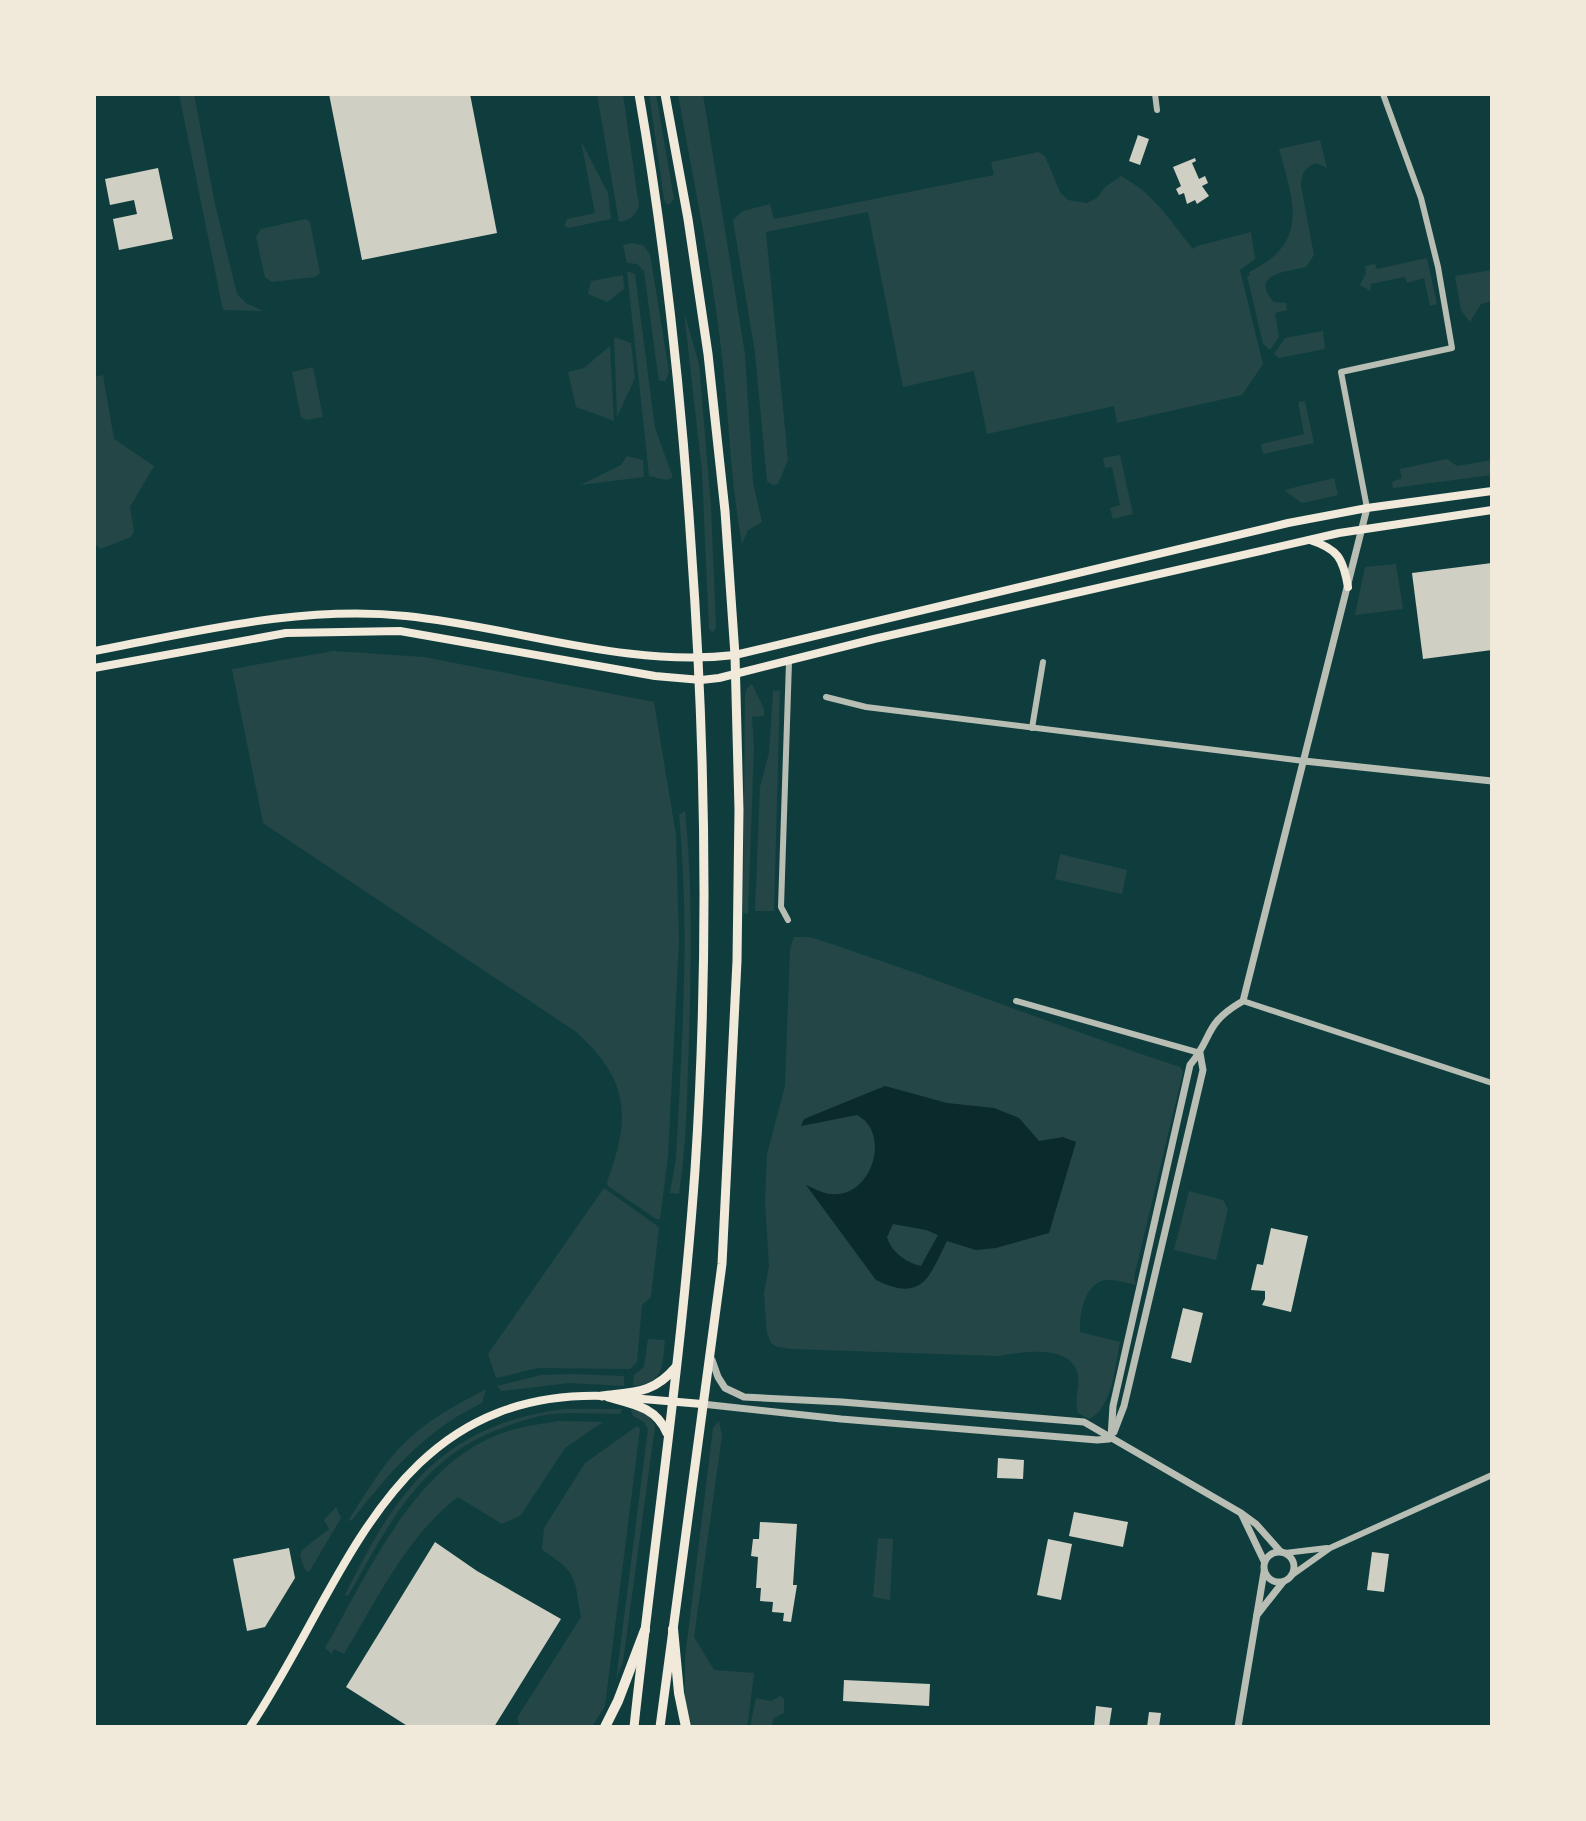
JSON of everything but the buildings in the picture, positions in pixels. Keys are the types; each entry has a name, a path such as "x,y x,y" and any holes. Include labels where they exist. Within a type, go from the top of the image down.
{"highway":[{"path":"673,1629 677,1678 686,1727"},
{"path":"605,1727 645,1630"}],"main road":[{"path":"634,1727 687,1274 705,921 701,680 678,378 639,94"},
{"path":"660,1727 722,1264 737,961 739,810 736,675 725,511 708,354 665,94"},
{"path":"94,651 283,617 375,614 447,621 666,659 735,655 1004,593 1152,554 1367,508 1492,491"},
{"path":"94,668 286,633 400,631 655,676 701,680 736,675 890,635 1362,528 1492,510"},
{"path":"1309,540 1328,545 1338,554 1345,566 1348,587"},
{"path":"250,1727 363,1535 420,1460 463,1428 502,1410 542,1399 647,1390 667,1378 676,1367"},
{"path":"602,1396 702,1404"},
{"path":"602,1396 646,1408 658,1417 668,1436"}],"street":[{"path":"1155,94 1157,110"},
{"path":"1243,1001 1367,508 1341,372 1452,348 1438,267 1421,198 1383,94"},
{"path":"788,920 781,907 789,662"},
{"path":"1032,728 1043,662"},
{"path":"826,697 866,707 1032,728 1492,781"},
{"path":"1016,1001 1200,1053"},
{"path":"1111,1438 1113,1406 1190,1065 1200,1053 1207,1033 1224,1011 1243,1001 1492,1083"},
{"path":"1111,1438 1124,1406 1203,1070 1200,1053"},
{"path":"711,1350 718,1377 725,1388 736,1395 1084,1422 1256,1524 1293,1560 1292,1575"},
{"path":"841,1419 842,1402"},
{"path":"702,1404 841,1419 1097,1440 1111,1438"},
{"path":"988,1431 990,1415"},
{"path":"1256,1617 1283,1582 1330,1548 1492,1475"},
{"path":"1238,1727 1264,1572 1264,1561 1241,1513"},
{"path":"1264,1561 1271,1554 1330,1548"},
{"path":"1264,1572 1271,1580 1283,1582"}],"shaded area":[{"path":"179,94 194,94 215,204 237,294 246,303 263,311 223,310"},
{"path":"597,94 623,94 639,206 631,217 619,222"},
{"path":"649,94 656,94 674,199 669,205 664,199"},
{"path":"678,94 703,94 745,354 753,483 762,522 748,530 742,544 717,316"},
{"path":"1320,140 1327,168 1316,163 1306,169 1301,186 1314,255 1306,267 1281,273 1268,280 1267,292 1274,302 1286,303 1287,310 1275,313 1279,337 1270,350 1263,344 1247,276 1282,248 1289,235 1292,204 1279,149"},
{"path":"581,141 608,193 611,219 569,228 564,226 567,219 595,213"},
{"path":"1038,152 1045,156 1060,192 1068,200 1087,203 1121,176 1153,200 1193,249 1251,232 1255,259 1240,270 1263,364 1242,395 1117,423 1114,406 987,434 974,371 903,387 868,212 766,232 788,460 778,484 772,485 767,481 755,353 733,220 743,211 770,204 774,219 994,175 991,162"},
{"path":"305,219 310,222 320,273 315,277 272,282 265,277 256,237 261,229"},
{"path":"623,245 643,245 650,254 669,372 665,382 659,380 658,375 644,271 637,264 627,263"},
{"path":"1427,258 1437,304 1430,306 1424,278 1407,283 1405,277 1370,284 1371,291 1360,285 1366,273 1365,266 1375,264 1377,269"},
{"path":"1492,270 1492,301 1481,304 1470,322 1461,310 1455,276"},
{"path":"627,271 635,274 655,428 672,475 666,480 649,476"},
{"path":"623,275 624,289 607,302 588,294 591,281"},
{"path":"684,312 699,364 711,506 716,628 713,632 709,629 702,472"},
{"path":"1323,331 1325,349 1279,358 1274,354 1285,338"},
{"path":"614,337 631,343 635,378 617,417"},
{"path":"610,346 614,421 576,407 568,372 584,368"},
{"path":"313,367 323,417 306,420 301,417 292,372"},
{"path":"103,375 114,439 154,466 130,507 134,531 131,537 100,549 94,543 94,377"},
{"path":"1305,401 1314,443 1263,454 1261,444 1304,434 1298,402"},
{"path":"1120,455 1133,514 1113,519 1110,508 1120,505 1112,467 1105,468 1103,458"},
{"path":"627,456 643,460 644,477 580,485 621,465"},
{"path":"1447,459 1457,466 1492,460 1492,475 1393,488 1392,482 1402,478 1400,469"},
{"path":"1334,478 1338,495 1302,503 1284,490"},
{"path":"1396,564 1403,609 1355,615 1365,567"},
{"path":"333,651 424,657 654,702 676,835 679,941 668,1156 660,1219 608,1186 620,1138 621,1100 607,1066 575,1031 263,823 232,669"},
{"path":"752,684 764,709 764,716 752,717 754,746 748,914 743,913 745,694"},
{"path":"780,690 774,911 755,911 760,787 769,753 773,691"},
{"path":"685,811 690,897 690,982 684,1156 679,1194 670,1193 676,1158 682,1030 684,901 679,815"},
{"path":"1060,854 1127,870 1122,894 1055,879"},
{"path":"794,937 810,937 856,952 1180,1067 1183,1072 1134,1277 1136,1285 1101,1281 1089,1291 1082,1307 1080,1332 1120,1342 1108,1396 1103,1406 1089,1419 1078,1413 1078,1375 1073,1365 1055,1354 1031,1352 997,1356 792,1349 771,1343 767,1333 764,1294 769,1265 765,1203 767,1154 785,1086 790,949"},
{"path":"885,1086 947,1103 994,1108 1019,1118 1039,1141 1063,1137 1076,1142 1049,1233 996,1248 976,1250 947,1241 935,1266 922,1283 904,1289 876,1280 806,1185 830,1194 845,1193 857,1186 866,1176 875,1149 868,1124 857,1115 801,1126 804,1119","holes":["893,1224 938,1235 921,1266 900,1256 887,1237"]},
{"path":"604,1188 659,1227 651,1297 642,1305 637,1362 630,1369 538,1368 496,1378 488,1354"},
{"path":"1189,1191 1223,1200 1228,1209 1216,1260 1174,1250"},
{"path":"648,1339 665,1340 660,1372 651,1381 633,1386 634,1375 644,1367"},
{"path":"541,1375 624,1376 624,1386 570,1383 501,1391 497,1386"},
{"path":"486,1389 482,1403 426,1439 348,1521 377,1476 402,1445 438,1416"},
{"path":"564,1409 622,1409 620,1414 561,1413 528,1419 476,1440 451,1456 410,1495 348,1596 345,1595 384,1524 428,1469 455,1447 485,1430 522,1417"},
{"path":"631,1410 646,1414 655,1426 623,1662 616,1680 648,1429 644,1422 633,1416"},
{"path":"559,1421 603,1422 565,1448 521,1515 502,1524 458,1497 408,1550 344,1654 334,1649 332,1654 325,1648 396,1525 442,1471 469,1450 499,1434"},
{"path":"719,1421 722,1436 694,1637 714,1670 754,1673 745,1727 692,1727 685,1698 685,1658 713,1428"},
{"path":"637,1426 640,1429 605,1706 592,1727 520,1727 517,1718 581,1617 577,1592 568,1570 542,1550 544,1528 585,1463"},
{"path":"336,1507 341,1518 309,1572 305,1570 300,1555 302,1550 329,1529 324,1520"},
{"path":"878,1538 893,1539 890,1600 873,1597"},
{"path":"781,1696 784,1699 784,1713 774,1718 771,1727 750,1727 756,1698 771,1701"}]}
